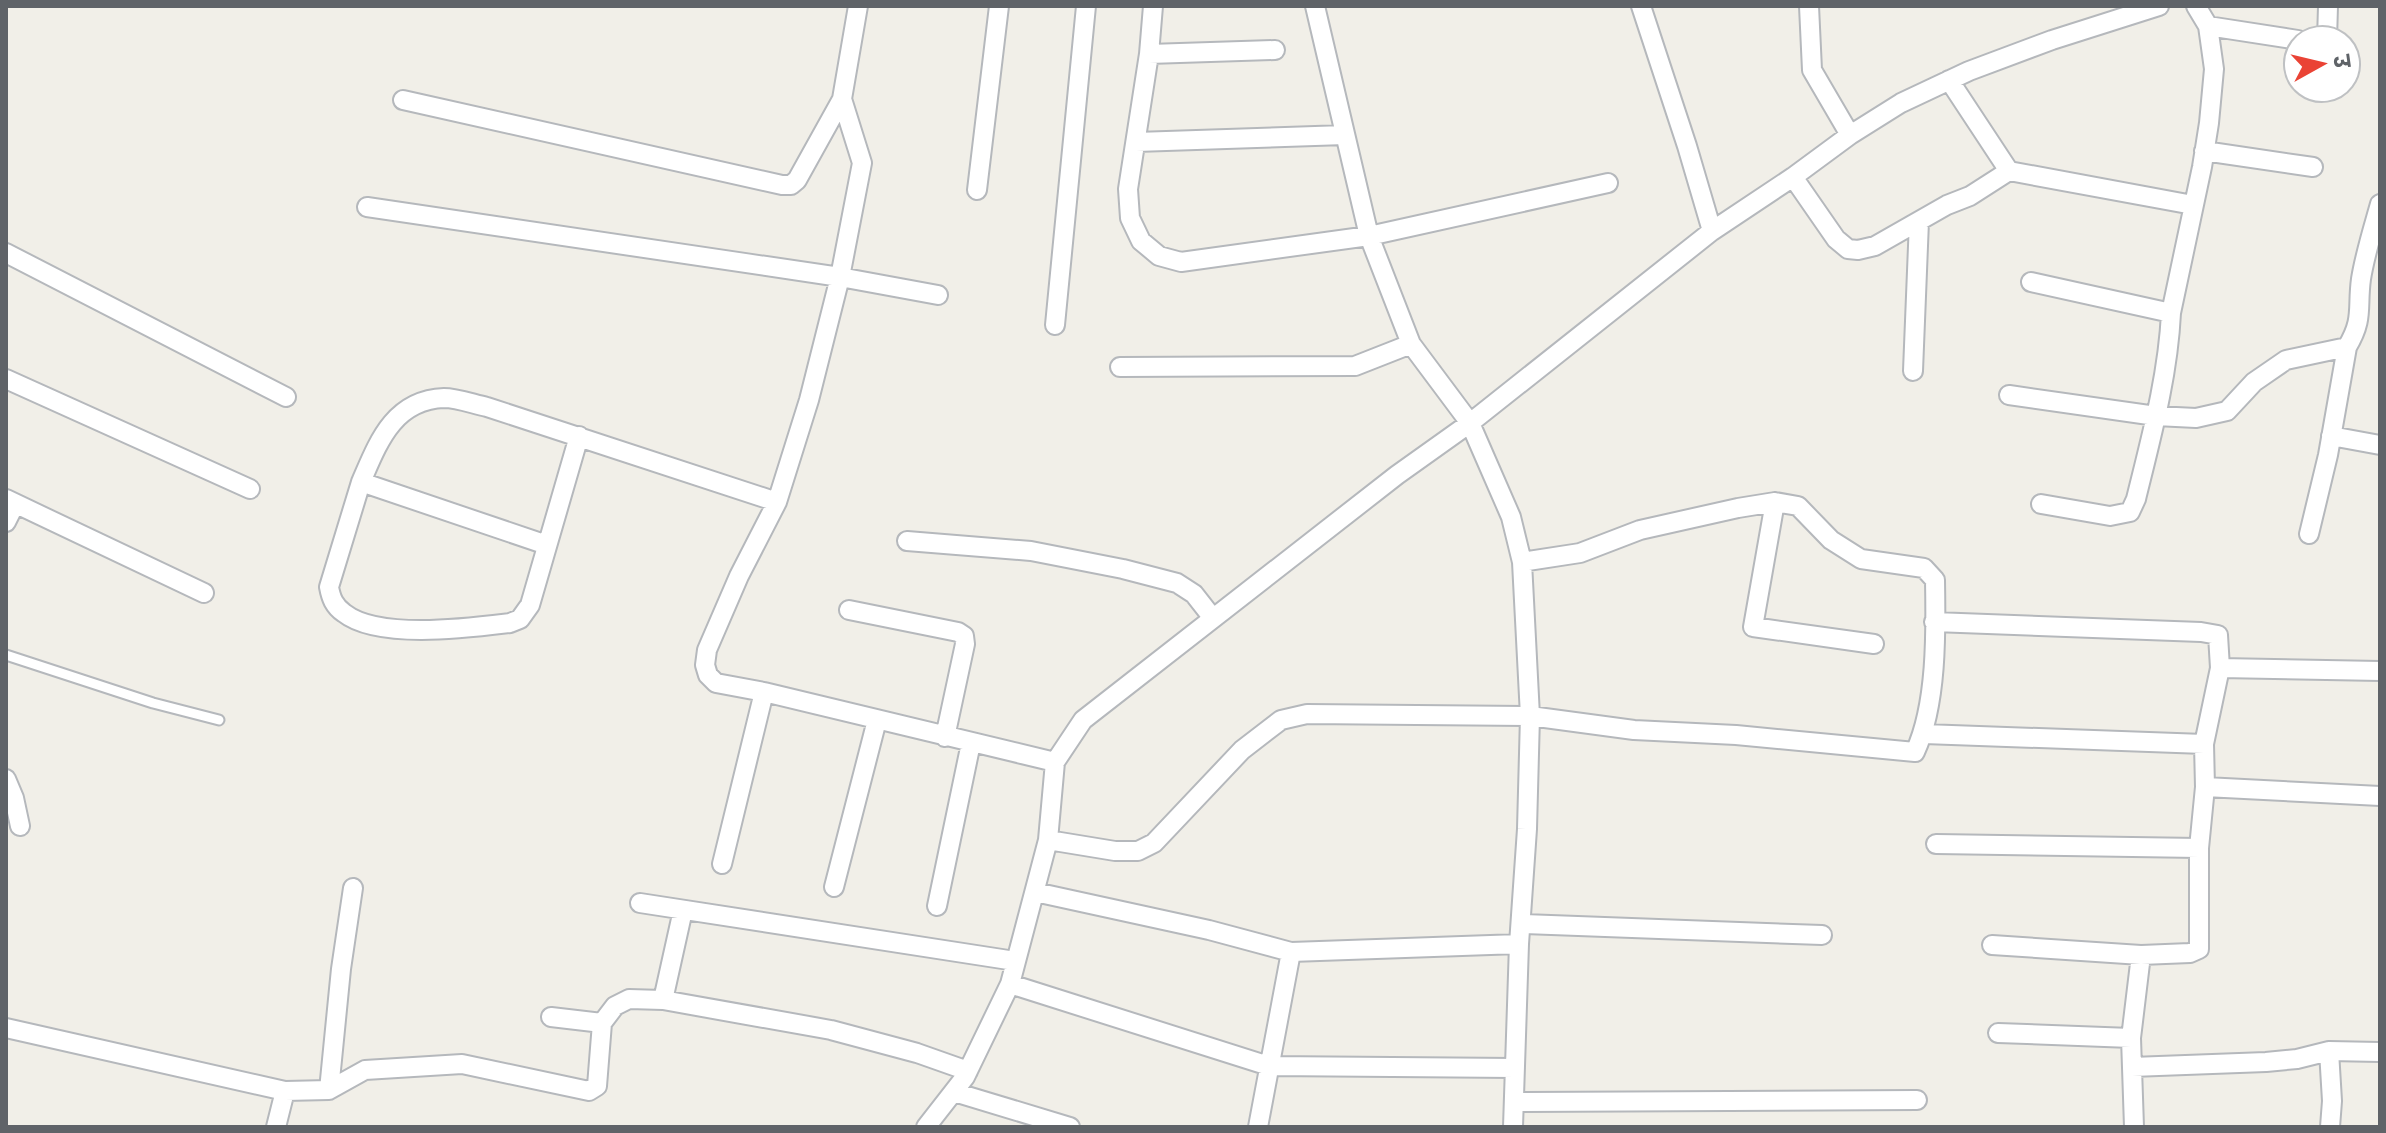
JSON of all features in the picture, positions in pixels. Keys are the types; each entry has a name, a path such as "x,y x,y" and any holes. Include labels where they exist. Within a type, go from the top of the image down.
{"street":[{"path":"403,100 791,185 797,180 842,99 858,6"},
{"path":"977,190 999,6"},
{"path":"1055,325 1086,6"},
{"path":"1153,6 1149,54 1128,189 1130,218 1141,241 1159,256 1181,262 1369,236 1608,183"},
{"path":"1315,6 1369,236 1411,344 1470,423 1511,517 1522,562 1530,716 1513,1127"},
{"path":"1641,6 1712,231"},
{"path":"1809,6 1812,70 1850,135"},
{"path":"926,1127 968,1071 1010,984 1048,840 1055,762 1083,720 1397,475 1470,423 1712,231 1850,135 1901,103 1949,80 2052,40 2159,6"},
{"path":"2041,504 2110,516 2130,512 2136,499 2170,340 2171,313 2204,151 2214,69 2208,26 2196,6"},
{"path":"2208,26 2282,38"},
{"path":"1149,54 1275,50"},
{"path":"1949,80 2009,171"},
{"path":"842,99 862,163 840,277 809,400 777,502 739,576 707,650 705,665 708,675 716,683 1055,762"},
{"path":"1136,142 1345,135"},
{"path":"2204,151 2313,167"},
{"path":"1793,177 1836,239 1848,249 1865,250 1875,246 1947,205 1970,196 2009,171 2193,205"},
{"path":"2309,534 2347,347 2360,317 2361,281 2375,243 2380,204"},
{"path":"367,207 840,277 938,295"},
{"path":"1913,371 1919,221"},
{"path":"6,253 286,397"},
{"path":"2031,282 2171,313"},
{"path":"1120,367 1355,366 1411,344"},
{"path":"2009,395 2156,416 2196,418 2227,411 2254,382 2286,360 2347,347"},
{"path":"6,379 250,489"},
{"path":"579,436 530,605 520,619 489,626 409,630 370,626 344,614 332,601 329,587 361,482 382,434 403,413 422,401 446,398 487,407 579,436 777,502"},
{"path":"2331,436 2380,445"},
{"path":"361,482 547,545"},
{"path":"6,522 11,502 204,593"},
{"path":"1048,840 1115,851 1138,851 1154,843 1242,750 1281,720 1307,714 1530,716 1634,730 1736,735 1915,752 1924,734 1932,676 1935,580 1924,568 1861,559 1831,540 1798,506 1775,502 1738,508 1640,530 1580,553 1522,562"},
{"path":"1775,502 1753,627 1874,644"},
{"path":"907,541 1031,551 1123,569 1177,583 1194,594 1212,617"},
{"path":"849,610 958,632 964,636 965,644 945,737"},
{"path":"1934,622 2218,635 2220,668 2204,744 2205,787 2199,848 2199,949 2190,953 2141,955 1992,945"},
{"path":"2220,668 2380,671"},
{"path":"722,864 764,692"},
{"path":"834,887 877,720"},
{"path":"1924,734 2204,744"},
{"path":"937,906 971,743"},
{"path":"6,779 20,826"},
{"path":"2205,787 2380,796"},
{"path":"1936,844 2199,848"},
{"path":"329,1090 353,888"},
{"path":"1035,892 1209,930 1291,952 1519,944"},
{"path":"640,903 1015,961"},
{"path":"663,1000 683,910"},
{"path":"1521,924 1822,935"},
{"path":"1258,1127 1291,952"},
{"path":"2134,1127 2131,1038 2141,955"},
{"path":"1010,984 1269,1066 1515,1068"},
{"path":"6,1028 285,1091 329,1090 365,1070 462,1064 589,1091 597,1086 602,1023 615,1006 629,999 663,1000 831,1030 917,1053 968,1071"},
{"path":"551,1017 602,1023"},
{"path":"1998,1033 2131,1038"},
{"path":"2132,1067 2266,1062 2329,1051 2380,1052"},
{"path":"2329,1051 2330,1127"},
{"path":"276,1127 285,1091"},
{"path":"954,1092 1070,1127"},
{"path":"1514,1102 1917,1100"}],"lane":[{"path":"6,655 153,703 219,720"}]}
